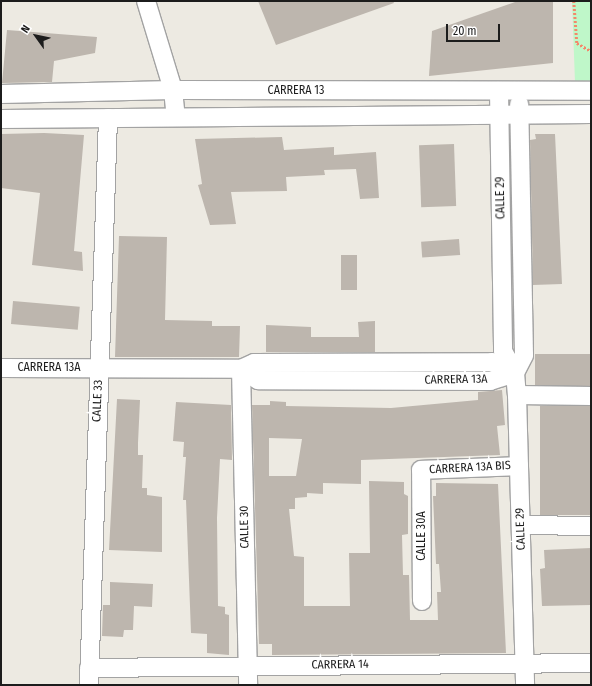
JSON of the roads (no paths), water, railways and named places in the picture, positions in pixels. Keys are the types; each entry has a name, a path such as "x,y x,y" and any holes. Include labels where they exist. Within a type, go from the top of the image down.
{"street":[{"path":"146,1 173,90 176,118"},
{"name":"CARRERA 13","path":"1,94 173,90 519,93 591,91"},
{"name":"CALLE 29","path":"499,92 503,351 515,373 517,396 525,685"},
{"name":"CALLE 29","path":"515,373 524,355 519,93"},
{"path":"1,119 591,114"},
{"name":"CALLE 33","path":"89,676 108,118"},
{"name":"CARRERA 13A","path":"1,368 241,369 254,363 492,362 515,373"},
{"name":"CALLE 30","path":"241,369 248,685"},
{"path":"517,396 591,396"},
{"name":"CARRERA 13A BIS","path":"421,470 519,466"},
{"name":"CALLE 30A","path":"421,470 422,601"},
{"path":"521,525 591,526"},
{"name":"CARRERA 14","path":"89,676 248,666 591,662"}]}
